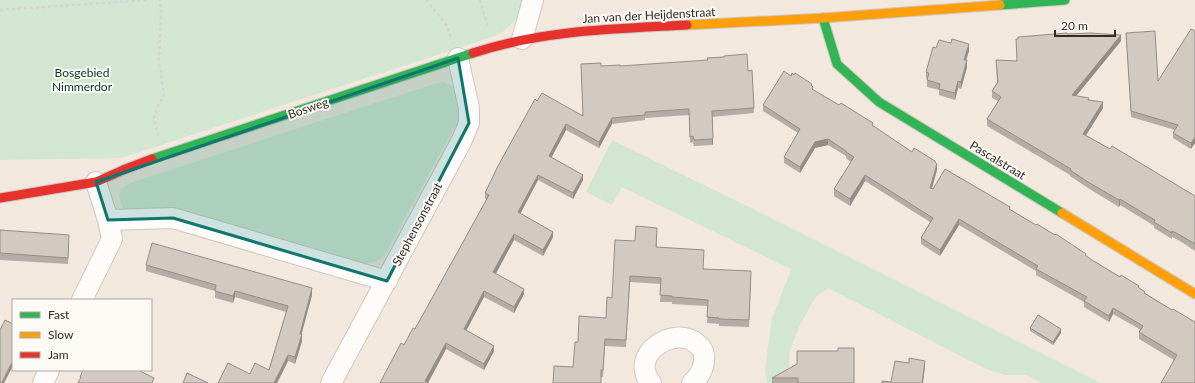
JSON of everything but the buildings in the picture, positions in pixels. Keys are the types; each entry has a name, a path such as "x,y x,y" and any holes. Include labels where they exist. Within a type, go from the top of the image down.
{"street":[{"path":"522,39 533,0"},
{"name":"Jan van der Heijdenstraat","path":"522,39 585,30 823,18 976,3 1064,0"},
{"name":"Pascalstraat","path":"823,18 838,64 879,102 1195,294"},
{"name":"Bosweg","path":"0,198 96,182 123,170 162,156 493,46 522,39"},
{"name":"Stephensonstraat","path":"332,383 462,140 469,123 468,108 458,58"},
{"path":"82,299 112,239 108,220 96,182"},
{"path":"108,220 173,218 387,281"},
{"path":"651,383 644,372 645,363 653,348 660,343 673,338 683,337 691,339 700,346 704,354 702,369 699,376 692,383"},
{"path":"42,383 48,371"}],"path":[{"path":"0,10 146,0"},
{"path":"160,0 161,14 159,61 164,95 154,117 162,156"},
{"path":"426,0 447,26 458,58"},
{"path":"480,0 493,46"}],"highlighted area":[{"path":"458,58 469,123 387,281 173,218 108,220 96,182"}],"green space":[{"name":"Bosgebied Nimmerdor","path":"0,0 524,0 518,18 504,31 495,36 121,158 0,160"},
{"path":"443,82 453,86 459,93 461,115 385,254 377,261 365,264 258,234 124,211 119,196 121,189 130,183"},
{"path":"612,140 1101,383 1042,383 1026,375 1005,375 986,369 828,288 815,298 801,323 790,350 788,383 767,383 765,369 772,318 791,269 622,187 612,205 586,192"}],"traffic: fast":[{"path":"1000,5 1065,0"},
{"path":"823,18 837,64 879,102 1062,213"},
{"path":"152,159 473,53"}],"traffic: slow":[{"path":"687,25 823,18 1000,5"},
{"path":"1062,213 1195,294"}],"traffic: jam":[{"path":"473,53 499,45 552,35 687,25"},
{"path":"0,198 96,182 152,159"}]}
